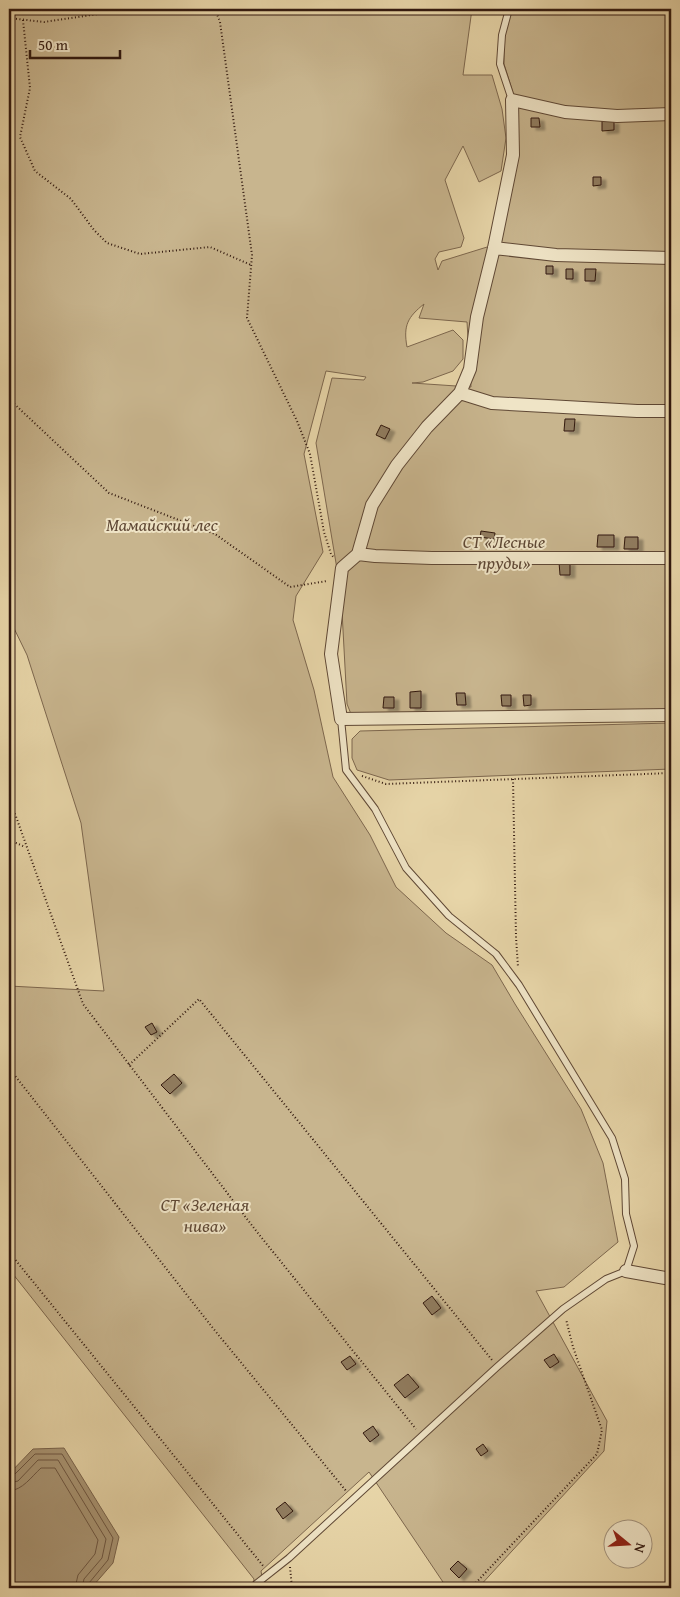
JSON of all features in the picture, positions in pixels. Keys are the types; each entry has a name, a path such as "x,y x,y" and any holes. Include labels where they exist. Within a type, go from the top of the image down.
{"street":[{"path":"671,114 617,116 565,112 512,100 514,155 477,318 470,369 460,393 427,427 397,465 372,505 358,554 340,574 331,654 341,719 671,715"},
{"path":"494,248 556,255 671,258"},
{"path":"460,393 492,403 637,411 671,411"},
{"path":"358,554 432,558 671,558"},
{"path":"626,1270 671,1279"}],"lane":[{"path":"510,9 502,35 500,64 512,100"},
{"path":"251,1588 289,1558 563,1309 606,1279 626,1270 634,1246 626,1214 625,1179 612,1138 519,985 496,954 450,916 406,868 375,809 346,770 341,719"}],"path":[{"path":"9,18 44,22 132,9"},
{"path":"9,399 109,493 215,534 290,587 340,574 324,532 310,454 247,318 252,255 220,22 215,9"},
{"path":"23,20 30,88 20,137 35,172 71,199 94,230 107,242 140,254 210,247 251,265"},
{"path":"346,770 386,784 671,773"},
{"path":"513,779 516,937 519,985"},
{"path":"9,797 83,1004 257,1232 422,1436"},
{"path":"9,842 14,842 26,848"},
{"path":"129,1064 199,1000 497,1367"},
{"path":"9,1068 212,1327 353,1500"},
{"path":"671,1226 669,1255 671,1262"},
{"path":"9,1252 270,1574"},
{"path":"471,1588 597,1454 602,1430 573,1347 563,1309"},
{"path":"289,1558 292,1588"}],"green space":[{"path":"9,9 472,9 463,75 492,75 502,109 506,138 501,171 479,182 463,146 445,180 464,238 461,247 439,252 435,259 438,270 442,261 500,243 514,96 504,64 504,36 512,9 671,9 671,714 355,724 347,704 341,593 316,443 332,378 364,380 366,377 326,371 304,454 323,552 296,596 293,620 314,690 333,777 370,835 396,887 446,933 492,965 581,1109 603,1163 618,1242 564,1287 536,1291 607,1421 604,1451 478,1588 447,1588 369,1472 261,1571 264,1588 253,1588 254,1579 9,1269 9,986 104,991 81,823 27,655 9,618","holes":["424,304 419,318 467,322 471,387 412,383 423,382 453,371 463,359 463,340 453,330 407,347 406,327 414,313"]},
{"path":"671,723 671,769 389,780 357,770 352,758 352,739 360,731"}],"water":[{"path":"64,1448 119,1537 113,1563 93,1586 95,1588 9,1588 9,1474 33,1449"}],"building":[{"path":"531,118 539,118 540,127 531,127"},
{"path":"602,121 614,121 614,130 602,131"},
{"path":"593,177 601,177 601,185 593,186"},
{"path":"546,266 553,266 553,274 546,274"},
{"path":"566,269 573,269 573,279 566,279"},
{"path":"585,269 596,269 595,281 585,281"},
{"path":"565,419 575,419 574,431 564,431"},
{"path":"381,425 390,429 385,439 376,435"},
{"path":"481,531 495,533 494,539 480,537"},
{"path":"598,535 614,535 614,547 597,547"},
{"path":"625,537 638,537 638,549 624,549"},
{"path":"559,562 570,562 570,575 560,575"},
{"path":"421,691 421,708 410,708 410,692"},
{"path":"456,693 465,693 466,705 457,705"},
{"path":"501,695 511,695 511,706 502,706"},
{"path":"523,695 531,695 531,705 524,706"},
{"path":"384,697 394,697 394,708 383,708"},
{"path":"152,1023 157,1032 151,1035 145,1027"},
{"path":"174,1074 182,1083 170,1094 161,1085"},
{"path":"432,1296 441,1308 432,1315 423,1303"},
{"path":"554,1354 559,1362 550,1368 544,1360"},
{"path":"350,1356 356,1364 347,1370 341,1362"},
{"path":"408,1374 419,1387 405,1398 394,1385"},
{"path":"373,1426 379,1435 370,1442 363,1433"},
{"path":"483,1444 488,1451 481,1456 476,1449"},
{"path":"285,1502 293,1511 283,1519 276,1509"},
{"path":"458,1561 467,1569 459,1578 450,1569"}],"park label":[{"name":"Мамайский лес","path":"162,524"},
{"name":"СТ «Лесные пруды»","path":"504,551"},
{"name":"СТ «Зеленая нива»","path":"205,1214"}]}
